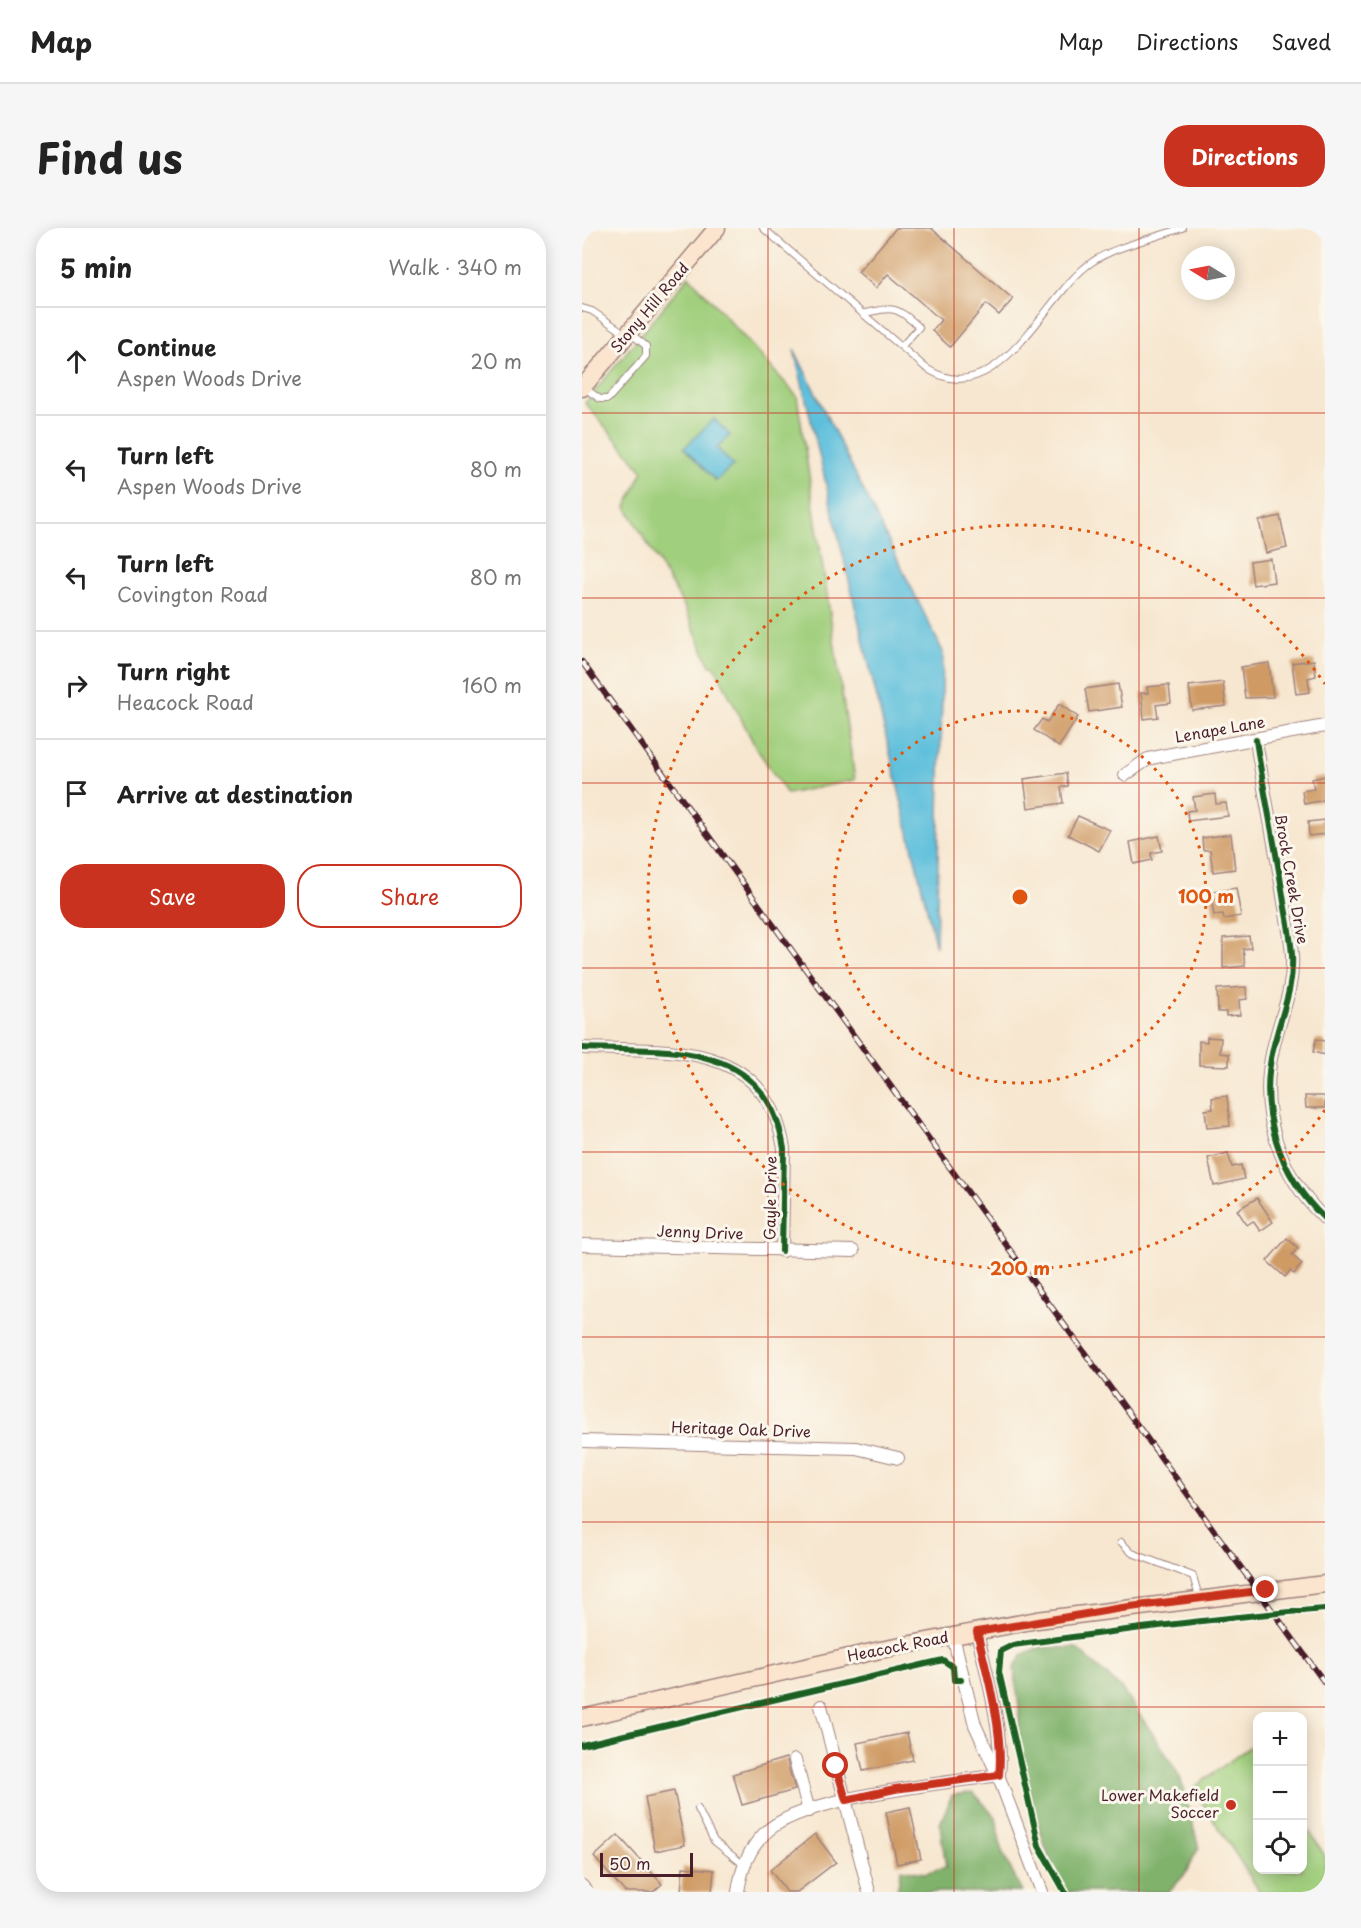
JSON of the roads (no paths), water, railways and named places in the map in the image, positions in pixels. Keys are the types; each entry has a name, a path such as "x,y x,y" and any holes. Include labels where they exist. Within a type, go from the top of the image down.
{"main road":[{"name":"Stony Hill Road","path":"582,387 717,228"},
{"name":"Heacock Road","path":"582,1718 766,1674 952,1636 1199,1598 1325,1584"}],"street":[{"name":"Lenape Lane","path":"1125,775 1148,759 1325,726"},
{"name":"Brock Creek Drive","path":"1256,740 1292,955 1288,1002 1269,1068 1268,1108 1276,1142 1287,1167 1307,1199 1325,1219"},
{"name":"Gayle Drive","path":"582,1048 692,1053 729,1064 756,1084 770,1103 783,1141 782,1251"},
{"name":"Jenny Drive","path":"582,1245 853,1251"},
{"name":"Heritage Oak Drive","path":"582,1441 856,1448 898,1458"},
{"path":"977,1632 995,1717 1001,1757 999,1775"},
{"path":"952,1636 975,1725 999,1775 1042,1892"},
{"path":"821,1706 869,1892"},
{"path":"795,1760 809,1811"},
{"path":"738,1892 744,1865 764,1833 785,1820 846,1800 895,1789 999,1775"},
{"path":"582,1886 587,1892"}],"lane":[{"path":"763,228 937,375 959,377 988,371 1007,357 1090,263 1182,228"},
{"path":"582,308 592,311 646,346 646,356 608,399 600,399 582,387"},
{"path":"865,313 892,308 901,310 919,327 902,346"},
{"path":"1121,1542 1132,1553 1193,1576 1199,1598"},
{"path":"698,1809 714,1841 744,1865"}],"water":[{"path":"794,349 943,652 936,947"},
{"path":"714,419 730,435 717,448 733,465 716,481 684,448"}],"railway":[{"path":"582,662 1325,1683"}],"place":[{"name":"Lower Makefield Soccer","path":"1231,1805"}]}
